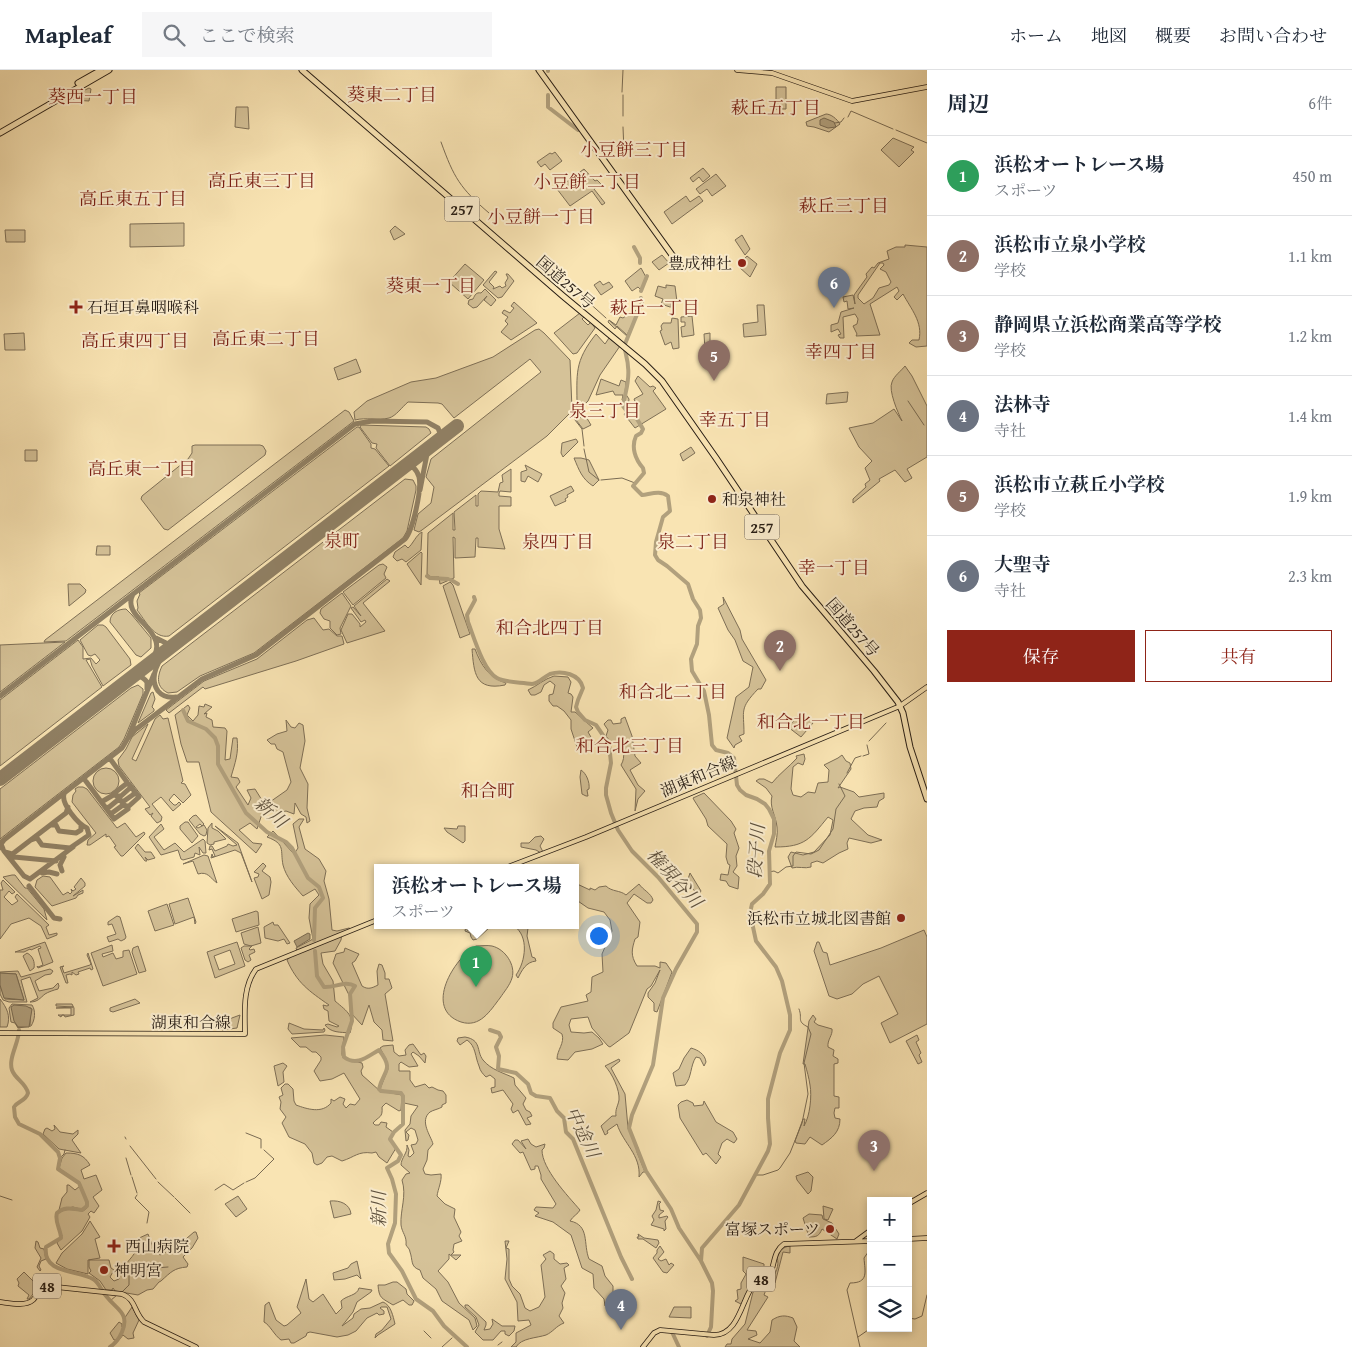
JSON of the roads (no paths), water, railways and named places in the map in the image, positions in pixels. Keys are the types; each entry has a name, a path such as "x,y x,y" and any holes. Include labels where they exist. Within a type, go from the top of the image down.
{"highway":[{"path":"0,129 102,70"},
{"path":"0,133 109,70"},
{"name":"国道257号","path":"302,70 662,380 802,586 874,670 900,706 910,747 927,799"},
{"path":"540,70 681,265"}],"main road":[{"path":"737,70 772,73 852,101 927,87"},
{"name":"湖東和合線","path":"516,864 900,706 927,687"},
{"name":"湖東和合線","path":"0,1033 245,1034 246,996 250,980 256,970 374,921"},
{"path":"912,1202 927,1193"},
{"path":"856,1241 867,1233"},
{"path":"912,1239 927,1238"},
{"name":"48","path":"643,1347 656,1332 661,1330 713,1335 723,1334 737,1319 755,1283 770,1273 780,1247 791,1243 867,1241"},
{"name":"48","path":"0,1302 29,1302 41,1289 47,1286 122,1294 132,1300 139,1316 144,1322 196,1347"}],"waterway":[{"path":"622,92 623,70"},
{"name":"段子川","path":"548,95 548,107 578,130"},
{"path":"623,95 623,116"},
{"path":"848,117 851,111 893,129"},
{"path":"835,123 841,122 844,118"},
{"path":"623,127 624,151"},
{"path":"896,130 927,143"},
{"path":"441,142 459,182 489,213"},
{"name":"段子川","path":"634,247 640,258 640,263"},
{"name":"段子川","path":"641,291 647,276"},
{"path":"566,282 606,318"},
{"name":"段子川","path":"641,298 642,302 625,344 628,377 623,406 634,415 643,429 636,436 634,449 644,473 633,486 642,495 659,493 668,496 670,511 663,517 656,542 655,555 658,560 688,584 693,599 700,610 701,618 698,626 697,644 691,659 692,671 704,691 712,745 716,750 728,753 734,758 737,785 740,790 765,804 774,819 774,834 769,851 770,884 752,904 750,913 756,941 776,967 782,981 790,1015 790,1030 780,1053 768,1099 770,1144 768,1151 739,1205 702,1248 701,1261 712,1283 713,1291 711,1327 707,1336"},
{"path":"610,321 628,337"},
{"path":"908,401 924,425"},
{"path":"575,420 582,429 584,446"},
{"path":"584,449 589,472 599,480"},
{"path":"601,480 622,478 635,483"},
{"name":"権現谷川","path":"427,576 430,578 448,579"},
{"name":"権現谷川","path":"451,580 458,584"},
{"name":"権現谷川","path":"474,597 475,600 467,615 468,622 483,661 492,674 501,680 532,684 550,674 565,673 574,676 581,683 583,688 576,707 578,712 585,720 596,725 609,744 611,763 606,795 618,830 632,851 658,877 697,924 697,932 676,969 663,998 653,1065 632,1115 629,1128 646,1171 671,1209 679,1228 701,1261"},
{"name":"新川","path":"183,710 188,721 206,729 215,738 218,746 218,764 246,813 267,832 286,842 292,848 308,878 319,887 323,898 315,908 314,940"},
{"path":"869,741 886,723"},
{"path":"863,756 869,754 867,745"},
{"path":"847,773 855,758 861,756"},
{"path":"769,872 774,871 778,873 786,867 793,866 793,856 796,852 811,854 819,850 833,829 836,809 845,796 839,784"},
{"name":"新川","path":"315,951 317,976 324,987 344,984 355,986 350,994 352,1021 343,1047 344,1057 349,1060 358,1061 379,1050 384,1057 387,1067 379,1089 381,1091 401,1093 403,1096 403,1124 394,1132 390,1139 401,1155 398,1161 387,1168 396,1194 395,1223 388,1244 389,1253 402,1271 416,1299 433,1311 444,1326 467,1347"},
{"path":"756,1175 763,1175 780,1168 790,1153 802,1123 808,1094 804,1063 811,1034 808,1027 801,1021 799,1009"},
{"path":"19,1030 11,1065 13,1073 25,1086 28,1093 26,1098 14,1107 15,1117 19,1124 40,1134 58,1152 60,1158 58,1169 79,1183 87,1202 87,1206 82,1210 66,1209 57,1213 56,1219 61,1238 46,1247 46,1256 55,1267 93,1279 121,1312 124,1326 117,1341 110,1347"},
{"name":"中途川","path":"490,1030 499,1033 501,1037 496,1047 499,1056 498,1069 516,1073 528,1084 531,1093 536,1096 550,1098 557,1111 564,1118 566,1132 573,1139 621,1257 632,1279"},
{"path":"246,1133 261,1139 261,1148"},
{"path":"130,1146 156,1179"},
{"path":"60,1158 65,1150"},
{"path":"246,1182 255,1178 274,1159 264,1150"},
{"path":"126,1158 131,1175"},
{"path":"132,1177 137,1193"},
{"path":"158,1182 174,1197"},
{"path":"215,1190 224,1184 233,1190 244,1183"},
{"path":"137,1195 135,1198 149,1212 147,1223"},
{"path":"0,1196 12,1200"},
{"path":"175,1198 190,1213"},
{"path":"860,1347 847,1290 850,1283 863,1279 865,1272 864,1258 867,1254"},
{"path":"122,1292 129,1285 129,1273 132,1270 168,1267"},
{"path":"110,1301 117,1295"},
{"path":"912,1319 922,1316 927,1295"},
{"path":"424,1331 431,1338"},
{"path":"858,1337 867,1331"},
{"name":"中途川","path":"672,1332 679,1347"},
{"path":"442,1347 452,1338"},
{"path":"498,1345 502,1342"}],"place":[{"name":"豊成神社","path":"742,263"},
{"name":"石垣耳鼻咽喉科","path":"76,307"},
{"name":"大聖寺","path":"834,308"},
{"name":"浜松市立萩丘小学校","path":"714,381"},
{"name":"和泉神社","path":"712,499"},
{"name":"浜松市立泉小学校","path":"780,671"},
{"name":"浜松市立城北図書館","path":"901,918"},
{"name":"浜松オートレース場","path":"476,987"},
{"name":"静岡県立浜松商業高等学校","path":"874,1171"},
{"name":"富塚スポーツ","path":"830,1229"},
{"name":"西山病院","path":"114,1246"},
{"name":"神明宮","path":"104,1270"},
{"name":"法林寺","path":"621,1330"}],"district":[{"name":"葵東二丁目","path":"392,94"},
{"name":"葵西一丁目","path":"93,96"},
{"name":"萩丘五丁目","path":"776,107"},
{"name":"小豆餅三丁目","path":"634,149"},
{"name":"高丘東三丁目","path":"262,180"},
{"name":"小豆餅二丁目","path":"587,181"},
{"name":"高丘東五丁目","path":"133,198"},
{"name":"萩丘三丁目","path":"844,205"},
{"name":"小豆餅一丁目","path":"541,216"},
{"name":"葵東一丁目","path":"431,285"},
{"name":"萩丘一丁目","path":"655,307"},
{"name":"高丘東二丁目","path":"266,338"},
{"name":"高丘東四丁目","path":"135,340"},
{"name":"幸四丁目","path":"841,351"},
{"name":"泉三丁目","path":"605,410"},
{"name":"幸五丁目","path":"735,419"},
{"name":"高丘東一丁目","path":"142,468"},
{"name":"泉町","path":"342,540"},
{"name":"泉四丁目","path":"558,541"},
{"name":"泉二丁目","path":"693,541"},
{"name":"幸一丁目","path":"834,567"},
{"name":"和合北四丁目","path":"550,627"},
{"name":"和合北二丁目","path":"673,691"},
{"name":"和合北一丁目","path":"811,721"},
{"name":"和合北三丁目","path":"630,745"},
{"name":"和合町","path":"488,790"}]}
